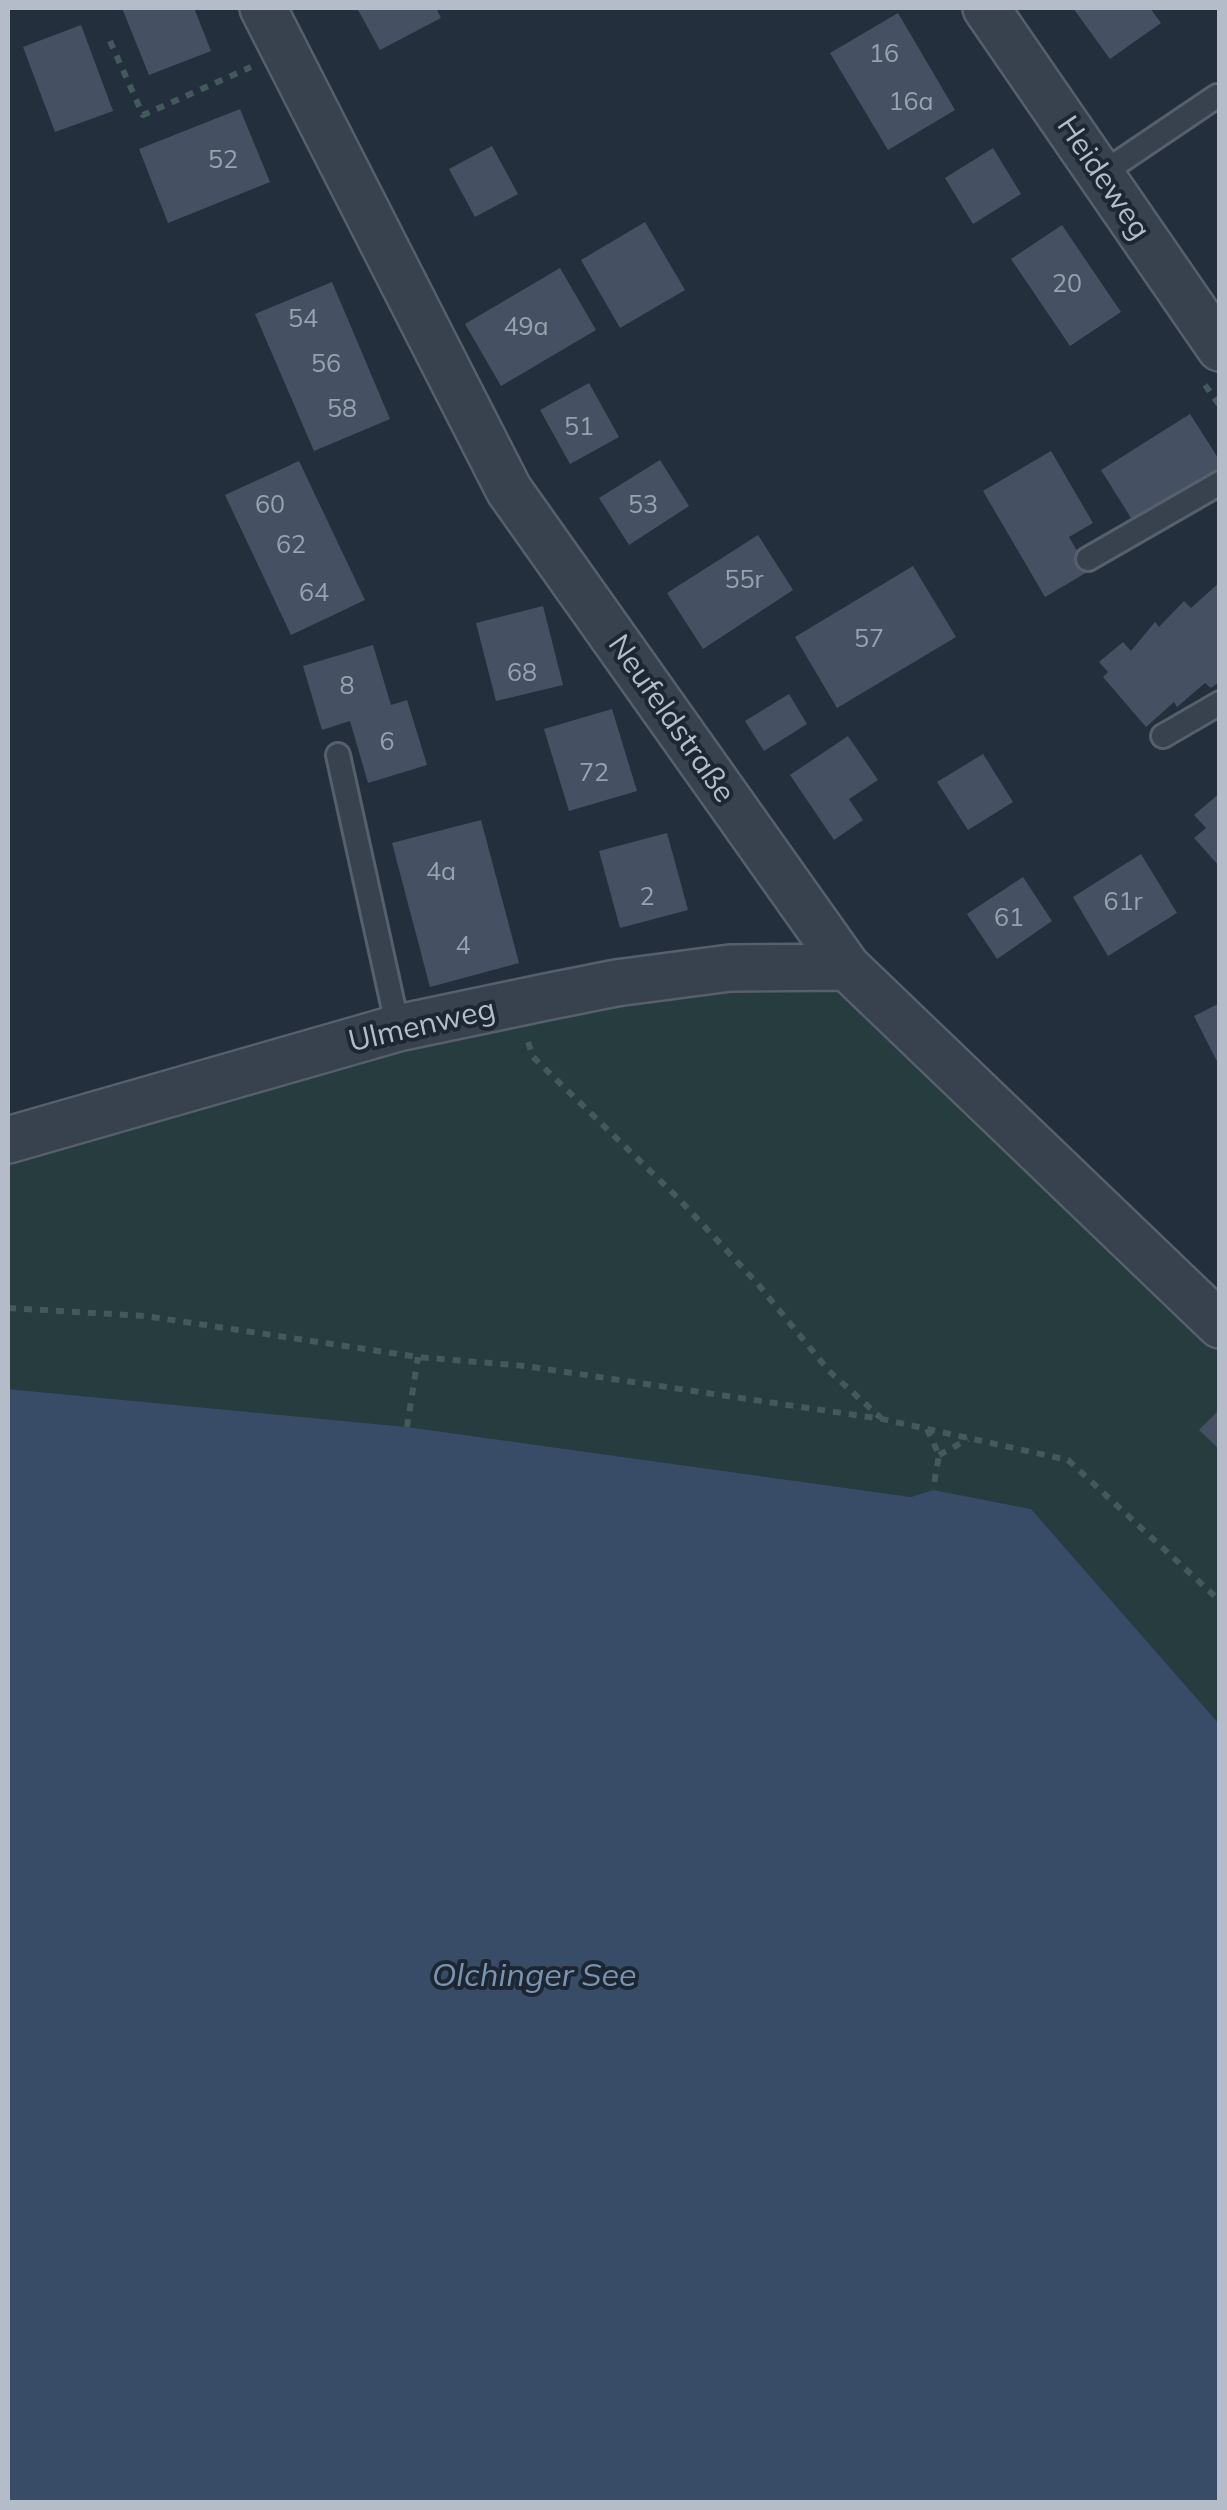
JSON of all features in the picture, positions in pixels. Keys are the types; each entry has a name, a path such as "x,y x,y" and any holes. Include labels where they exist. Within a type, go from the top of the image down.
{"street":[{"name":"Neufeldstraße","path":"263,8 509,490 846,967 1220,1325"},
{"name":"Heideweg","path":"986,8 1220,348"},
{"name":"Ulmenweg","path":"8,1140 398,1028 616,982 730,968 846,967"}],"lane":[{"path":"1100,175 1216,96"},
{"path":"1088,559 1220,483"},
{"path":"1164,736 1220,703"},
{"path":"338,755 398,1028"}],"path":[{"path":"110,41 143,115 286,52"},
{"path":"514,1004 534,1056 677,1196 757,1283 828,1372 882,1419"},
{"path":"8,1308 145,1316 418,1357 525,1366 882,1419 1068,1460 1220,1601"},
{"path":"407,1427 418,1357"},
{"path":"927,1429 939,1456 933,1490"},
{"path":"939,1456 969,1438"}],"green space":[{"path":"847,967 1219,1325 1219,1724 1137,1634 933,1490 912,1497 407,1427 8,1389 8,1140 398,1028"}],"water":[{"name":"Olchinger See","path":"8,1389 407,1427 911,1497 933,1490 1031,1509 1219,1724 1219,2502 8,2502"}],"building":[{"path":"122,8 194,8 211,51 149,75"},
{"path":"357,8 436,8 441,18 380,50"},
{"path":"1073,8 1150,8 1161,23 1110,59"},
{"path":"898,13 955,110 888,150 830,53"},
{"path":"81,25 113,111 55,132 23,47"},
{"path":"240,109 270,182 168,223 139,149"},
{"path":"492,146 518,194 475,217 449,169"},
{"path":"993,148 1021,194 973,224 945,178"},
{"path":"645,222 685,290 620,328 581,260"},
{"path":"1062,225 1121,312 1070,346 1011,259"},
{"path":"560,268 596,330 501,386 465,324"},
{"path":"332,282 390,419 314,451 255,314"},
{"path":"589,383 619,437 570,464 540,410"},
{"path":"1190,414 1220,461 1220,474 1136,526 1101,470"},
{"path":"1051,451 1093,523 1069,537 1089,571 1045,597 983,491"},
{"path":"660,460 689,506 629,545 599,498"},
{"path":"299,461 365,600 291,635 225,495"},
{"path":"758,535 793,590 703,649 667,593"},
{"path":"913,566 956,637 837,708 795,637"},
{"path":"1220,582 1220,681 1211,688 1205,683 1177,707 1174,702 1146,727 1103,677 1108,672 1099,662 1123,642 1131,651 1155,622 1159,627 1184,601 1191,608"},
{"path":"543,606 563,685 496,701 476,623"},
{"path":"373,645 391,705 407,700 427,765 368,783 350,721 322,730 303,666"},
{"path":"789,694 807,724 764,751 745,721"},
{"path":"612,709 637,791 569,811 544,729"},
{"path":"848,736 878,780 849,799 863,820 834,840 790,775"},
{"path":"983,754 1013,802 968,830 937,782"},
{"path":"1220,793 1220,867 1194,838 1206,828 1194,815"},
{"path":"481,820 519,963 430,987 392,843"},
{"path":"667,833 688,910 620,928 599,851"},
{"path":"1141,854 1177,913 1108,956 1073,897"},
{"path":"1023,877 1052,921 997,959 967,914"},
{"path":"1220,1003 1220,1067 1194,1016"},
{"path":"1220,1409 1220,1450 1199,1430"}]}
